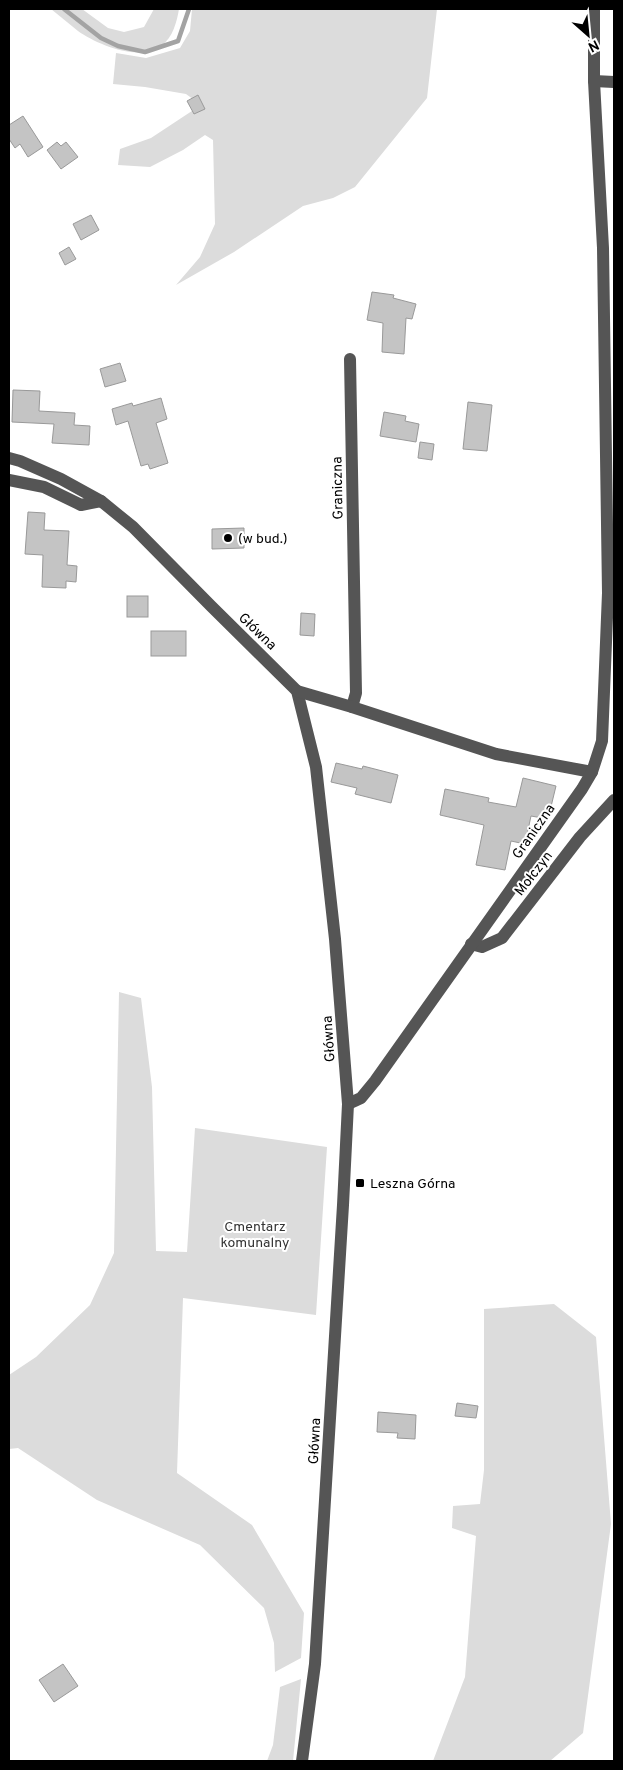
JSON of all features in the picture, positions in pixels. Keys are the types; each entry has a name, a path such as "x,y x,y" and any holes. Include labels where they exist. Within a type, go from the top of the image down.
{"street":[{"name":"Graniczna","path":"348,1104 361,1098 374,1081 577,797 592,772 602,741 610,687 608,593 611,526 603,248 594,81 594,9"},
{"path":"594,81 614,82"},
{"name":"Graniczna","path":"350,359 356,693 352,707"},
{"name":"Główna","path":"9,458 61,479 101,501 133,526 210,606 297,691 316,768 335,939 348,1104 343,1215 315,1664 302,1761"},
{"path":"9,480 44,488 81,505 101,501"},
{"path":"297,691 496,754 592,772"},
{"name":"Mołczyn","path":"471,944 482,947 502,938 580,837 609,815 614,800"}],"green space":[{"path":"51,9 82,9 108,28 124,32 144,27 154,9 179,9 174,29 165,43 152,51 130,52 96,42 78,31"},
{"path":"192,9 437,9 427,98 355,187 333,198 303,206 234,252 176,285 200,257 215,224 213,140 205,135 183,150 150,167 118,165 120,149 151,138 201,105 186,94 113,84 116,53 146,58 180,48 190,31"},
{"name":"Cmentarz komunalny","path":"119,992 141,998 152,1087 156,1251 187,1252 195,1128 327,1147 316,1315 183,1298 177,1473 252,1525 304,1613 301,1658 275,1672 274,1643 264,1608 200,1545 97,1500 18,1448 9,1449 9,1375 36,1357 90,1305 114,1253"},
{"path":"554,1304 596,1337 611,1524 583,1733 550,1761 433,1761 465,1677 476,1536 452,1528 453,1506 480,1504 484,1470 484,1309"},
{"path":"301,1679 293,1761 267,1761 273,1745 280,1687"}],"building":[{"path":"198,95 205,109 194,114 187,101"},
{"path":"23,116 43,147 28,157 20,144 15,148 9,139 9,125"},
{"path":"57,142 61,146 66,142 78,157 61,169 47,150"},
{"path":"91,215 99,230 81,240 73,224"},
{"path":"69,247 76,259 65,265 59,253"},
{"path":"372,292 394,295 393,298 416,304 412,319 406,318 404,354 382,352 383,323 367,320"},
{"path":"120,363 126,381 105,387 100,369"},
{"path":"13,390 40,391 39,411 75,413 74,425 90,426 89,445 52,443 54,424 12,422"},
{"path":"161,398 167,419 156,423 168,463 150,469 148,464 141,466 128,421 116,425 112,409 132,403 133,406"},
{"path":"468,402 492,405 487,451 463,449"},
{"path":"384,412 406,416 405,421 419,424 416,442 380,436"},
{"path":"420,442 434,444 432,460 418,458"},
{"path":"28,512 45,513 44,530 69,531 67,565 77,566 76,582 66,581 66,588 42,587 43,555 25,554"},
{"name":"(w bud.)","path":"244,528 244,548 212,549 212,529"},
{"path":"127,596 148,596 148,617 127,617"},
{"path":"301,613 315,614 314,636 300,635"},
{"path":"151,631 186,631 186,656 151,656"},
{"path":"336,763 362,769 363,766 398,775 391,803 355,794 357,788 331,782"},
{"path":"523,778 556,786 548,819 531,816 525,844 511,841 505,870 476,865 484,825 440,815 445,789 489,798 488,802 516,807"},
{"path":"457,1403 478,1406 476,1418 455,1416"},
{"path":"378,1412 416,1415 415,1439 397,1438 398,1433 377,1432"},
{"path":"63,1664 78,1686 54,1702 39,1680"}],"waterway":[{"path":"64,9 101,38 118,46 145,52 178,41 189,9"}],"place":[{"name":"(w bud.)","path":"228,538"},
{"name":"Leszna Górna","path":"360,1183"}]}
